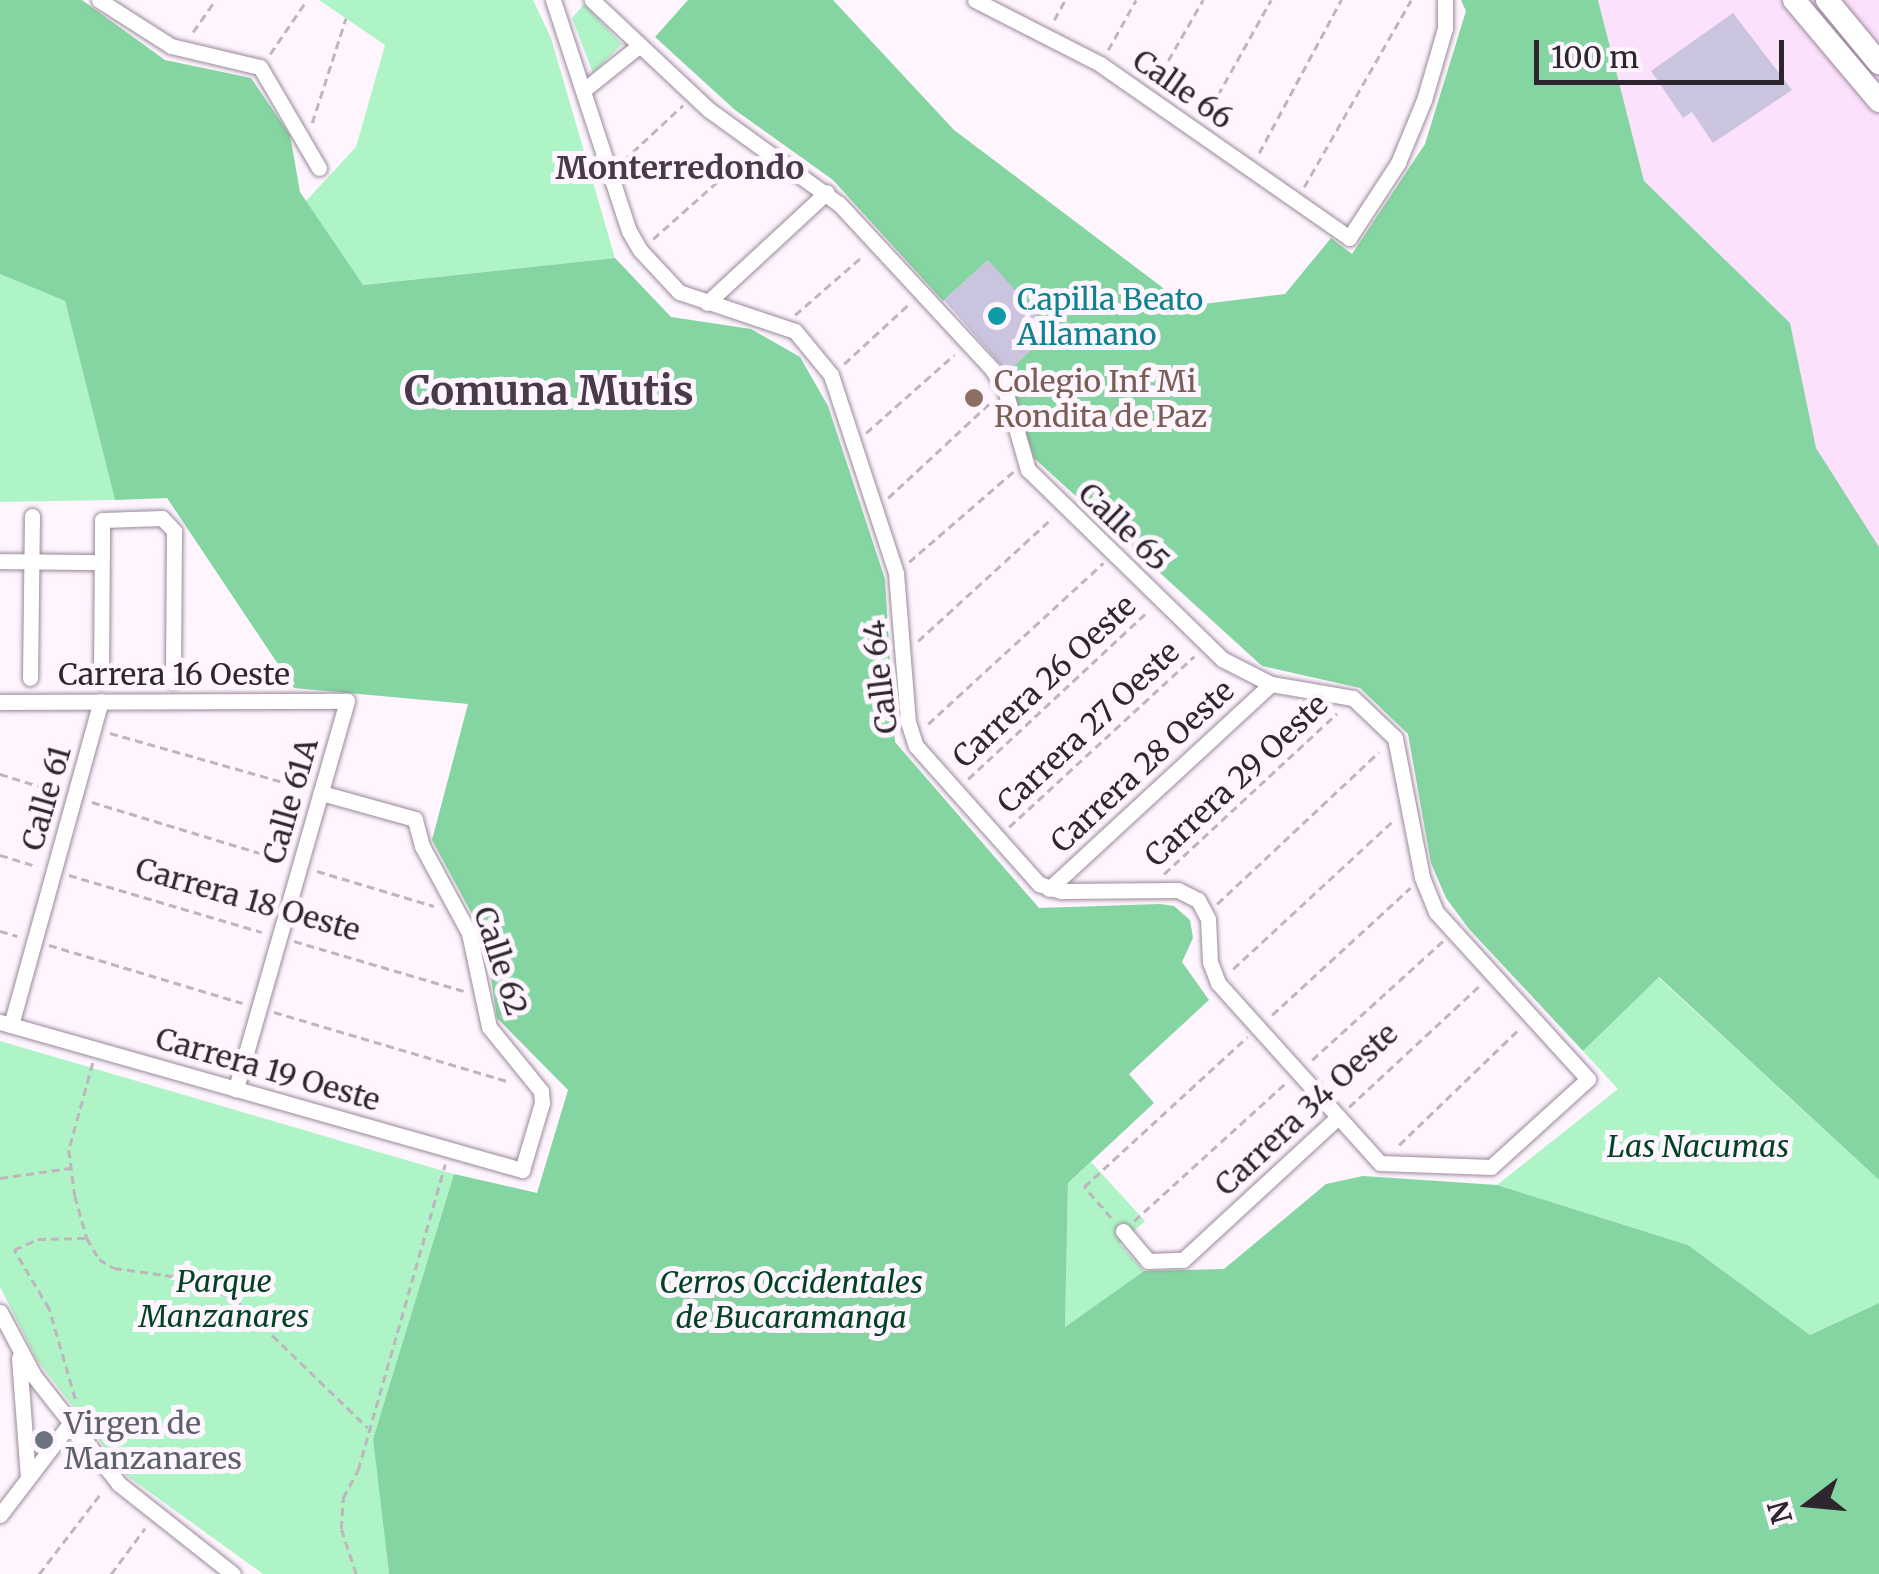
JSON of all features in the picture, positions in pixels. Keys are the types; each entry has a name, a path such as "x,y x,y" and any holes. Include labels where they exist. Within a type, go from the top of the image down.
{"highway":[{"path":"1794,0 1879,101"},
{"path":"1827,0 1879,63"}],"street":[{"path":"99,0 180,50 260,67 319,168"},
{"name":"Calle 65","path":"592,0 694,96 758,146 827,192 968,343 1004,390 1024,463 1064,507 1207,644 1232,666 1271,684 1353,698"},
{"name":"Calle 66","path":"975,0 1100,64 1349,238 1398,163 1424,100 1445,28 1445,0"},
{"name":"Calle 64","path":"561,3 610,172 629,230 640,250 679,292 801,336 831,375 896,572 912,738 1031,876 1050,888"},
{"path":"584,89 640,45"},
{"path":"706,303 827,192"},
{"path":"30,678 32,516"},
{"path":"101,679 102,520 162,518 174,530 173,680"},
{"path":"0,562 102,562"},
{"name":"Carrera 28 Oeste","path":"1050,888 1271,684"},
{"path":"1050,888 1188,894 1206,914 1210,962 1218,984 1380,1163 1491,1167 1588,1079 1436,912 1422,877 1394,738 1353,698"},
{"name":"Carrera 16 Oeste","path":"0,702 347,701"},
{"name":"Calle 61A","path":"236,1088 347,701"},
{"name":"Calle 61","path":"5,1023 102,702"},
{"name":"Calle 62","path":"321,793 415,820 422,846 459,914 476,956 480,996 489,1027 541,1091 542,1103 522,1170"},
{"name":"Carrera 19 Oeste","path":"5,1023 522,1170"},
{"name":"Carrera 34 Oeste","path":"1123,1231 1148,1261 1183,1260 1338,1117"},
{"path":"0,1312 19,1348 114,1477 155,1515 233,1574"},
{"path":"19,1348 28,1478"},
{"path":"0,1515 71,1422"}],"path":[{"path":"180,50 215,0"},
{"path":"260,67 307,0"},
{"path":"1046,34 1065,0"},
{"path":"1100,64 1136,0"},
{"path":"1148,98 1203,0"},
{"path":"1197,132 1270,0"},
{"path":"1251,170 1341,0"},
{"path":"1295,201 1411,0"},
{"path":"306,143 346,18"},
{"path":"610,172 694,96"},
{"path":"640,250 758,146"},
{"path":"782,326 876,244"},
{"path":"831,375 922,293"},
{"path":"854,444 968,343"},
{"path":"876,510 1004,390"},
{"path":"896,572 1024,463"},
{"path":"903,656 1064,507"},
{"path":"912,738 1113,554"},
{"name":"Carrera 26 Oeste","path":"954,791 1160,600"},
{"name":"Carrera 27 Oeste","path":"997,839 1207,644"},
{"name":"Carrera 29 Oeste","path":"1147,890 1353,698"},
{"path":"94,729 321,793"},
{"path":"1206,914 1394,738"},
{"path":"0,774 459,914"},
{"path":"1218,984 1408,807"},
{"name":"Carrera 18 Oeste","path":"0,855 480,996"},
{"name":"Carrera 34 Oeste","path":"1338,1117 1492,975"},
{"path":"1380,1163 1531,1018"},
{"path":"97,1049 69,1150 87,1238 99,1260 114,1268 186,1278 235,1299 368,1428"},
{"path":"356,1574 341,1529 343,1498 358,1470 449,1149"},
{"path":"0,1178 71,1168"},
{"path":"1084,1187 1123,1231"},
{"path":"71,1422 75,1401 64,1348 33,1277 14,1250 38,1240 87,1238"},
{"path":"39,1574 114,1477"},
{"path":"110,1574 155,1515"}],"shaded area":[{"path":"1598,0 1879,0 1879,549 1816,448 1790,323 1644,181"}],"green space":[{"name":"Cerros Occidentales de Bucaramanga","path":"0,0 82,0 165,60 251,78 290,135 300,192 363,285 615,258 671,317 751,329 800,357 828,406 885,579 895,742 1039,908 1160,904 1174,906 1190,920 1193,938 1182,962 1209,1000 1129,1074 1154,1103 1068,1183 1065,1327 1144,1271 1224,1269 1326,1184 1363,1176 1497,1185 1688,1245 1810,1335 1879,1303 1879,1574 389,1574 373,1439 454,1174 537,1193 568,1090 497,1018 485,938 432,840 468,704 294,688 167,498 115,500 65,301 0,274"},
{"path":"319,0 533,0 551,38 615,258 362,285 306,201 356,147 385,45"},
{"path":"688,0 833,0 954,130 1187,306 1285,294 1331,238 1352,254 1425,144 1466,11 1461,0 1598,0 1644,181 1790,323 1816,448 1879,547 1879,1180 1659,977 1583,1051 1469,929 1446,898 1431,863 1408,734 1360,688 1262,666 1034,458 1006,373 1051,331 987,261 943,301 833,180 735,110 655,37"},
{"path":"584,4 622,44 593,73 572,18"},
{"path":"0,274 65,301 115,500 0,502"},
{"name":"Las Nacumas","path":"1658,977 1879,1180 1879,1303 1810,1335 1688,1245 1497,1185 1618,1089 1583,1051"},
{"name":"Parque Manzanares","path":"0,1041 454,1174 373,1439 389,1574 263,1574 126,1475 37,1360 0,1287"},
{"path":"1091,1162 1145,1221 1120,1244 1144,1271 1065,1327 1068,1183"}],"building":[{"path":"1733,13 1792,90 1713,143 1692,112 1683,118 1651,71"},
{"name":"Capilla Beato Allamano","path":"988,260 1052,331 1007,372 944,300"}],"place":[{"name":"Capilla Beato Allamano","path":"997,316"},
{"name":"Colegio Inf Mi Rondita de Paz","path":"974,398"},
{"name":"Virgen de Manzanares","path":"44,1440"}],"district":[{"name":"Monterredondo","path":"680,168"},
{"name":"Comuna Mutis","path":"549,391"}]}
